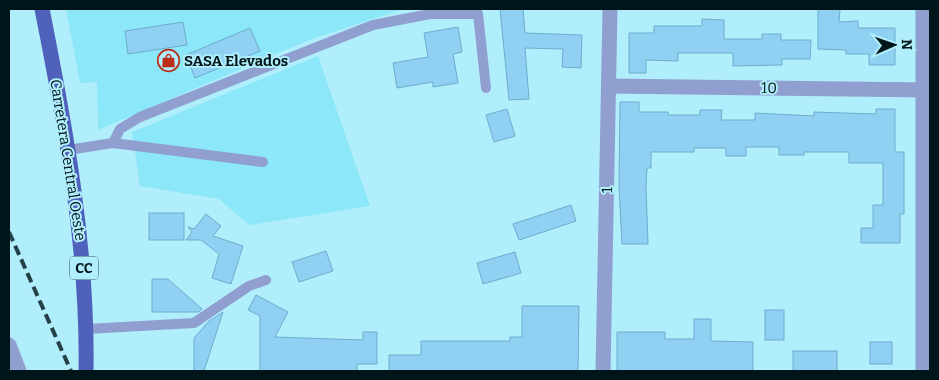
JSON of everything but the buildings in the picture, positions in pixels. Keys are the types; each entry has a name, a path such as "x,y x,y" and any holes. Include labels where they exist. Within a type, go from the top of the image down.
{"main road":[{"name":"Carretera Central Oeste","path":"42,9 68,150 84,267 87,329 86,371"}],"street":[{"name":"1","path":"603,371 610,9"},
{"path":"923,9 927,90 923,371"},
{"name":"10","path":"609,86 927,90"},
{"path":"9,345 19,371"}],"lane":[{"path":"113,143 120,129 140,118 373,25 430,14 478,14 486,88"},
{"path":"68,150 113,143 262,162"},
{"path":"87,329 194,323 249,286 266,280"}],"shaded area":[{"name":"SASA Elevados","path":"66,9 403,9 309,40 98,130 97,82 80,83"},
{"path":"318,56 370,206 249,225 219,199 140,186 132,132"}],"railway":[{"path":"9,232 71,371"}],"place":[{"name":"SASA Elevados","path":"168,61"}]}
